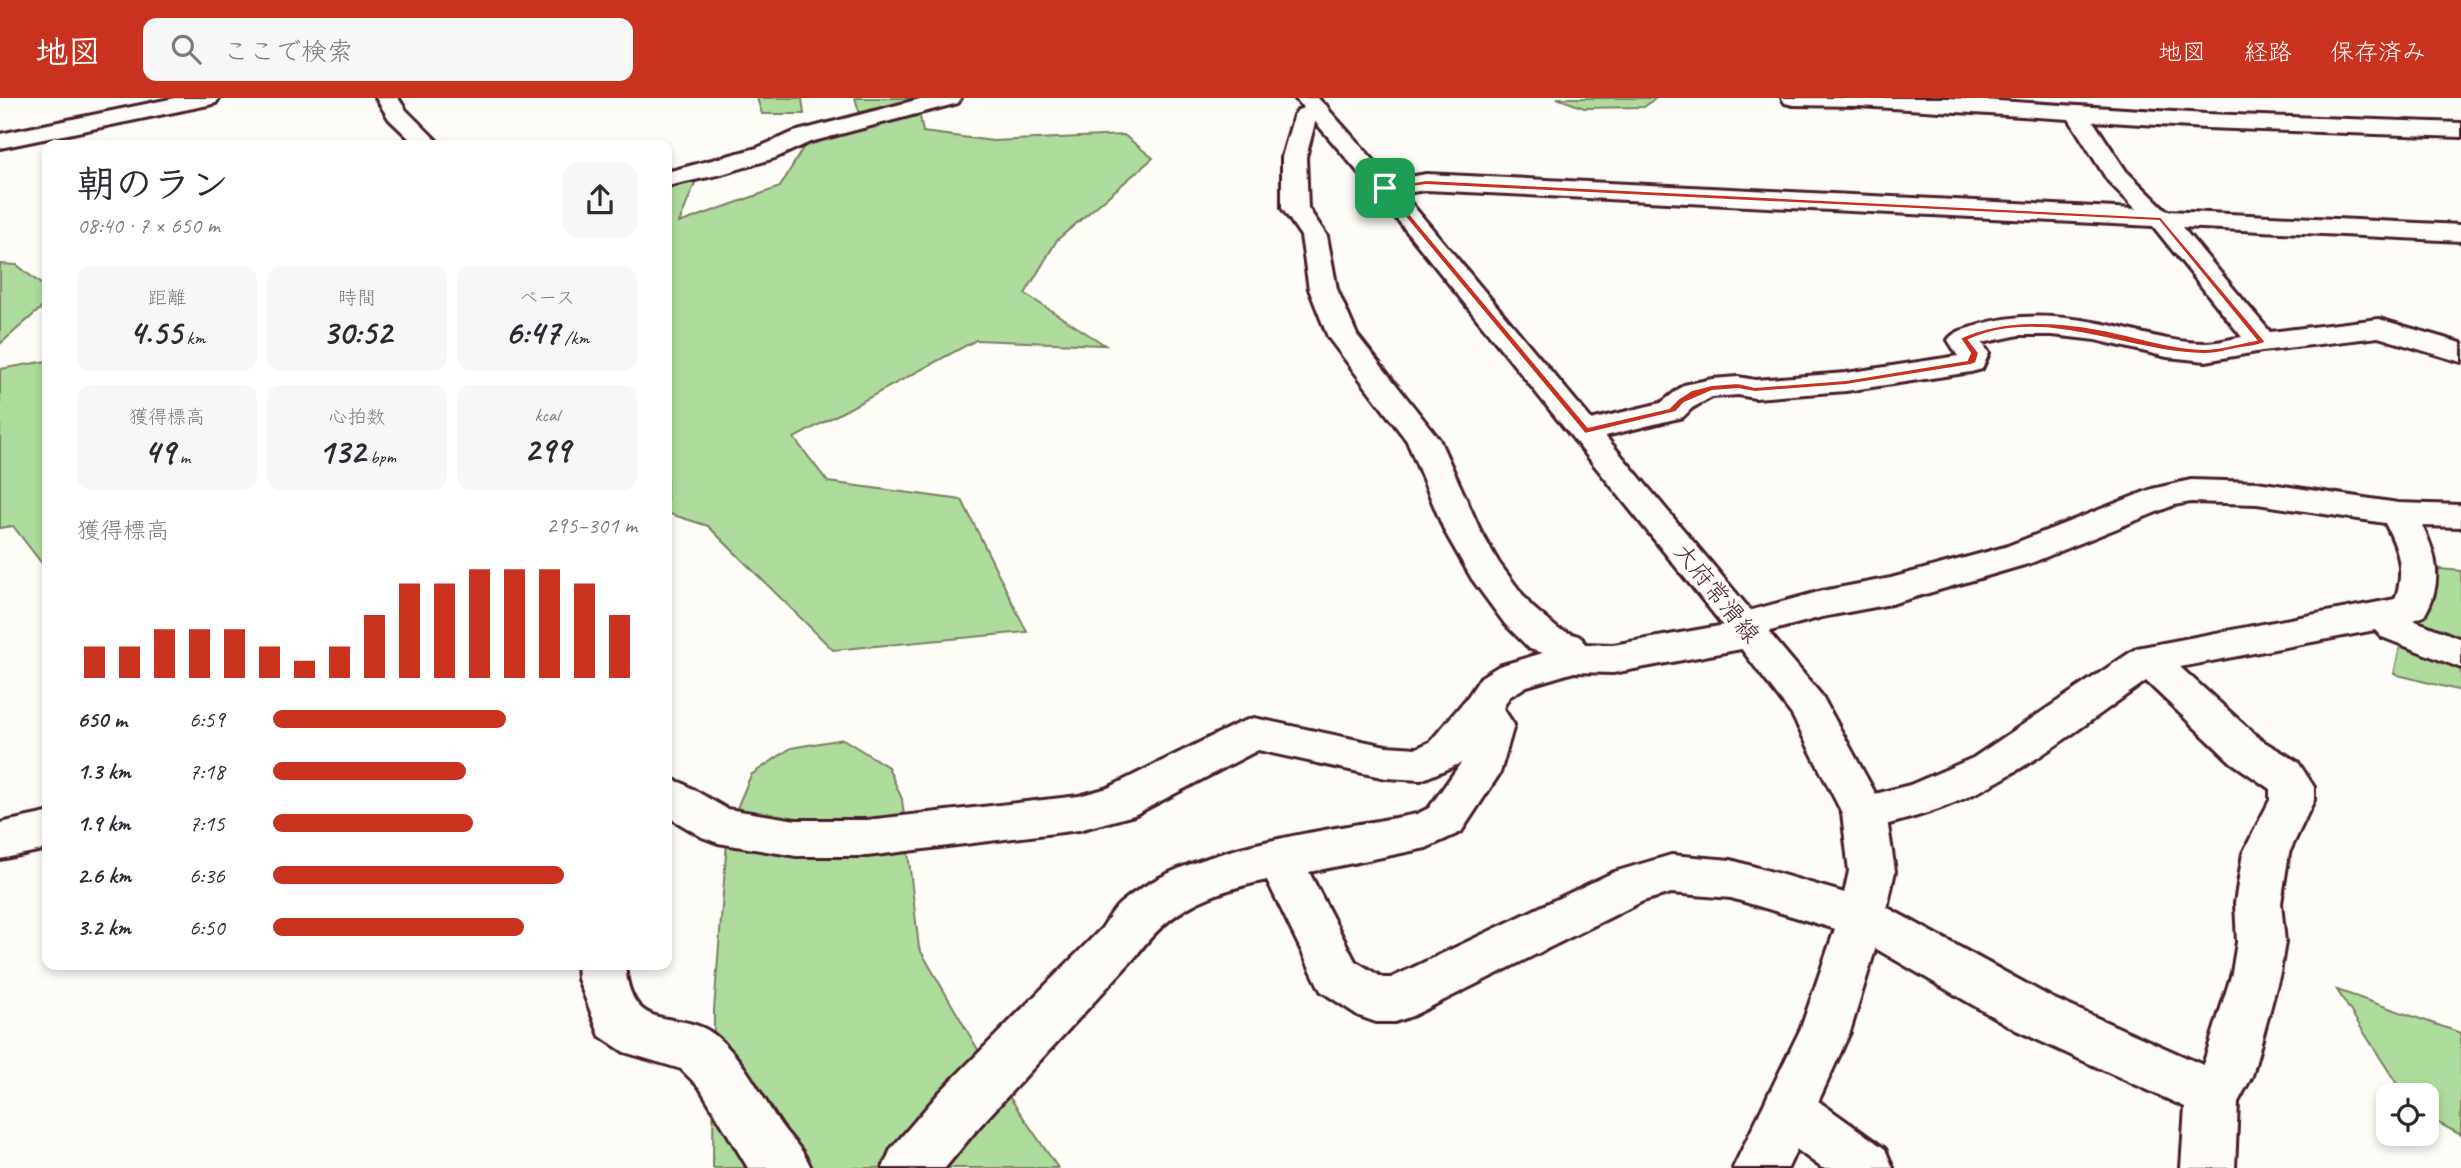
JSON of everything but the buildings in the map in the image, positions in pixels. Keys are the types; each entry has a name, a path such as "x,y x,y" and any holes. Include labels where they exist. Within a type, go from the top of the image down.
{"street":[{"path":"0,141 133,105 208,98"},
{"path":"387,98 397,114 424,140"},
{"path":"672,178 766,153 802,137 950,98"},
{"path":"1793,98 1858,99 2269,124 2461,130"},
{"path":"2124,98 2143,116"},
{"path":"2235,98 2269,124"},
{"path":"1312,104 1306,115 1294,157 1295,208 1314,236 1323,289 1343,337 1423,439 1463,532 1518,615 1545,639 1567,647 1574,658"},
{"name":"大府常滑線","path":"1312,104 1385,188 1585,431 1808,707 1864,813 1872,871 1862,917 1825,1032 1760,1168"},
{"path":"2075,111 2117,176 2161,219 2262,342"},
{"path":"1385,188 1440,183 2461,233"},
{"path":"1585,431 1672,410 1695,392 1712,388 1738,386 1755,389 1846,382 1971,363 1974,353 1963,340 1977,333 2019,326 2096,331 2166,348 2206,352 2262,342 2379,328 2461,353"},
{"path":"672,799 718,825 796,838 867,838 1079,813 1119,803 1254,734 1386,762 1421,764 1445,753 1482,709 1495,687 1513,676 1574,658 1613,659 1748,630 1822,604 1891,592 2018,555 2164,498 2190,491 2257,492 2398,514 2461,516"},
{"path":"1864,813 1918,800 1988,770 2148,660 2216,645 2383,616 2411,607 2419,589 2421,571 2415,545 2398,514"},
{"path":"2383,616 2396,628 2461,654"},
{"path":"2148,660 2246,751 2283,774 2292,787 2292,800 2266,853 2258,903 2261,942 2256,973 2227,1076 2212,1094 2208,1168"},
{"path":"910,1168 959,1110 1119,942 1137,917 1187,885 1227,870 1426,830 1445,820 1479,773 1489,743 1493,725 1482,709"},
{"path":"0,841 42,832"},
{"path":"1280,861 1338,976 1376,1000 1395,1000 1630,886 1671,874 1731,879 1862,917 2034,1014 2212,1094"},
{"path":"601,970 602,979 618,1020 642,1035 696,1050 718,1071 764,1145 784,1168"},
{"path":"1788,1111 1866,1168"}],"green space":[{"path":"757,98 802,98 804,114 762,114"},
{"path":"855,98 928,98 917,101 923,132 993,141 1124,135 1153,158 1057,240 1025,294 1105,345 976,340 794,438 828,482 962,500 1027,632 833,650 708,526 672,515 672,168 697,178 679,223 780,187 810,136 863,124"},
{"path":"1557,98 1656,98 1644,107 1584,108"},
{"path":"0,264 17,265 42,285 42,307 0,344"},
{"path":"42,362 42,564 13,526 0,528 0,369"},
{"path":"2440,569 2461,571 2461,691 2394,674 2404,628"},
{"path":"843,739 888,767 902,799 919,948 984,1060 1058,1168 713,1168 714,1010 728,829 751,775 791,748"},
{"path":"2337,990 2461,1033 2461,1135 2439,1123 2439,1083 2396,1083"}],"route":[{"path":"1426,183 2161,219 2262,342 2206,352 2166,348 2096,331 2052,326 2019,326 1977,333 1963,340 1974,353 1971,363 1846,382 1755,389 1738,386 1712,388 1695,392 1672,410 1585,431 1385,188 1426,183"}]}
